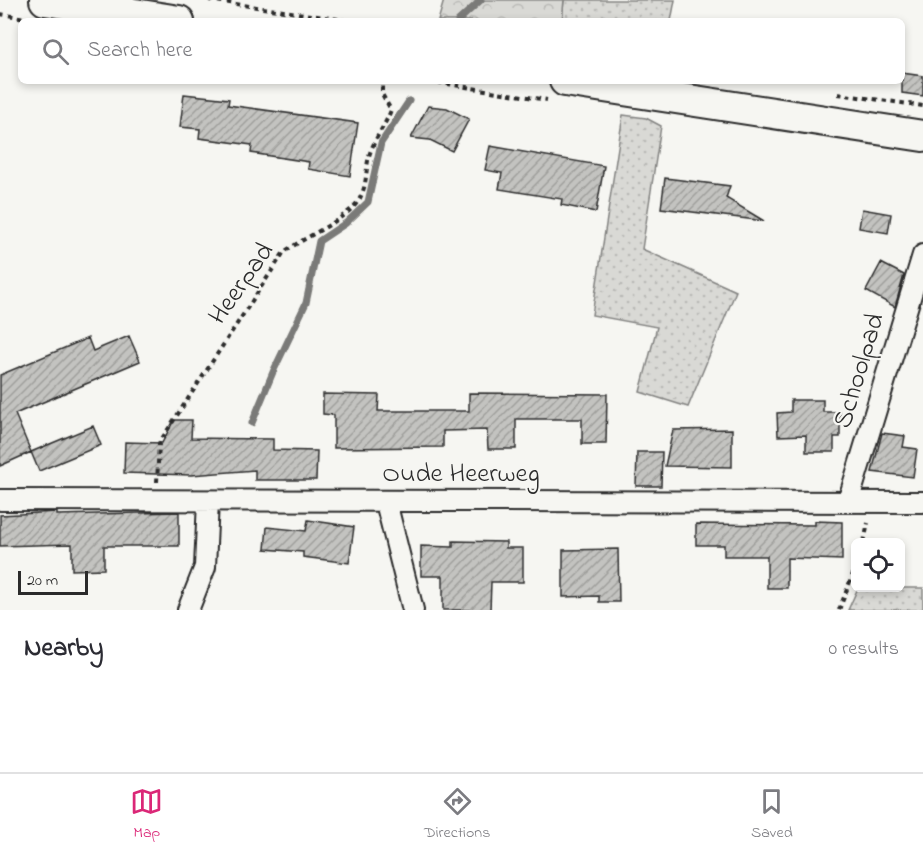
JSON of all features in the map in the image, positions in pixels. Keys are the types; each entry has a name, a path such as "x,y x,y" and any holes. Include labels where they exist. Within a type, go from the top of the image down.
{"main road":[{"path":"45,0 160,18"},
{"path":"585,84 923,136"}],"street":[{"name":"Schoolpad","path":"848,502 923,255"},
{"name":"Oude Heerweg","path":"0,500 923,502"},
{"path":"188,610 205,567 208,501"},
{"path":"386,502 413,610"}],"path":[{"path":"209,0 331,18"},
{"name":"Heerpad","path":"156,500 159,443 284,252 306,236 335,221 355,206 363,195 369,155 391,110 382,94 382,84"},
{"path":"839,610 851,577"}],"green space":[{"path":"444,0 564,0 562,18 439,18"},
{"path":"564,0 675,0 672,18 562,18"},
{"path":"623,115 646,118 661,126 642,249 736,291 688,407 640,392 657,327 592,315"},
{"path":"905,588 923,588 923,610 848,610 856,592 905,592"}],"building":[{"path":"905,73 923,76 923,96 902,93"},
{"path":"184,94 229,99 228,105 358,123 350,176 308,169 309,162 251,153 252,145 199,138 200,129 180,127"},
{"path":"428,106 447,108 469,119 452,151 430,140 411,138"},
{"path":"490,146 604,166 596,212 561,205 562,199 499,189 502,173 485,170"},
{"path":"665,178 730,186 726,198 764,221 661,208"},
{"path":"862,209 891,214 888,233 859,228"},
{"path":"881,263 904,275 895,307 866,291"},
{"path":"129,336 140,361 15,414 31,452 0,466 0,375 88,338 93,351"},
{"path":"469,393 607,394 606,444 582,444 582,419 516,419 516,449 488,449 487,430 443,431 443,447 334,448 334,415 323,414 323,394 379,395 378,411 469,411"},
{"path":"791,400 823,400 823,412 840,412 840,437 834,437 834,452 806,452 806,435 778,436 777,413 791,412"},
{"path":"174,420 192,420 191,438 273,439 273,450 317,451 316,480 255,480 255,470 191,475 124,473 125,442 162,443"},
{"path":"93,426 101,445 39,471 31,452"},
{"path":"732,429 732,467 665,466 673,430"},
{"path":"882,433 905,436 903,447 917,449 913,477 872,472"},
{"path":"637,452 662,452 661,486 636,486"},
{"path":"57,512 57,515 179,512 179,546 104,546 104,569 72,570 72,544 0,546 0,515"},
{"path":"308,520 354,527 349,563 303,557 303,552 265,549 267,527 306,531"},
{"path":"815,521 842,522 842,560 787,558 787,588 767,588 767,556 724,556 724,545 696,545 696,524 815,525"},
{"path":"453,541 506,542 506,548 523,548 523,582 491,582 490,610 443,610 443,576 421,576 421,546 453,547"},
{"path":"618,549 619,602 599,602 599,596 563,597 563,550"}],"waterway":[{"path":"461,18 481,0"},
{"path":"252,423 306,303 319,241 346,223 368,202 381,143 409,101"}]}
